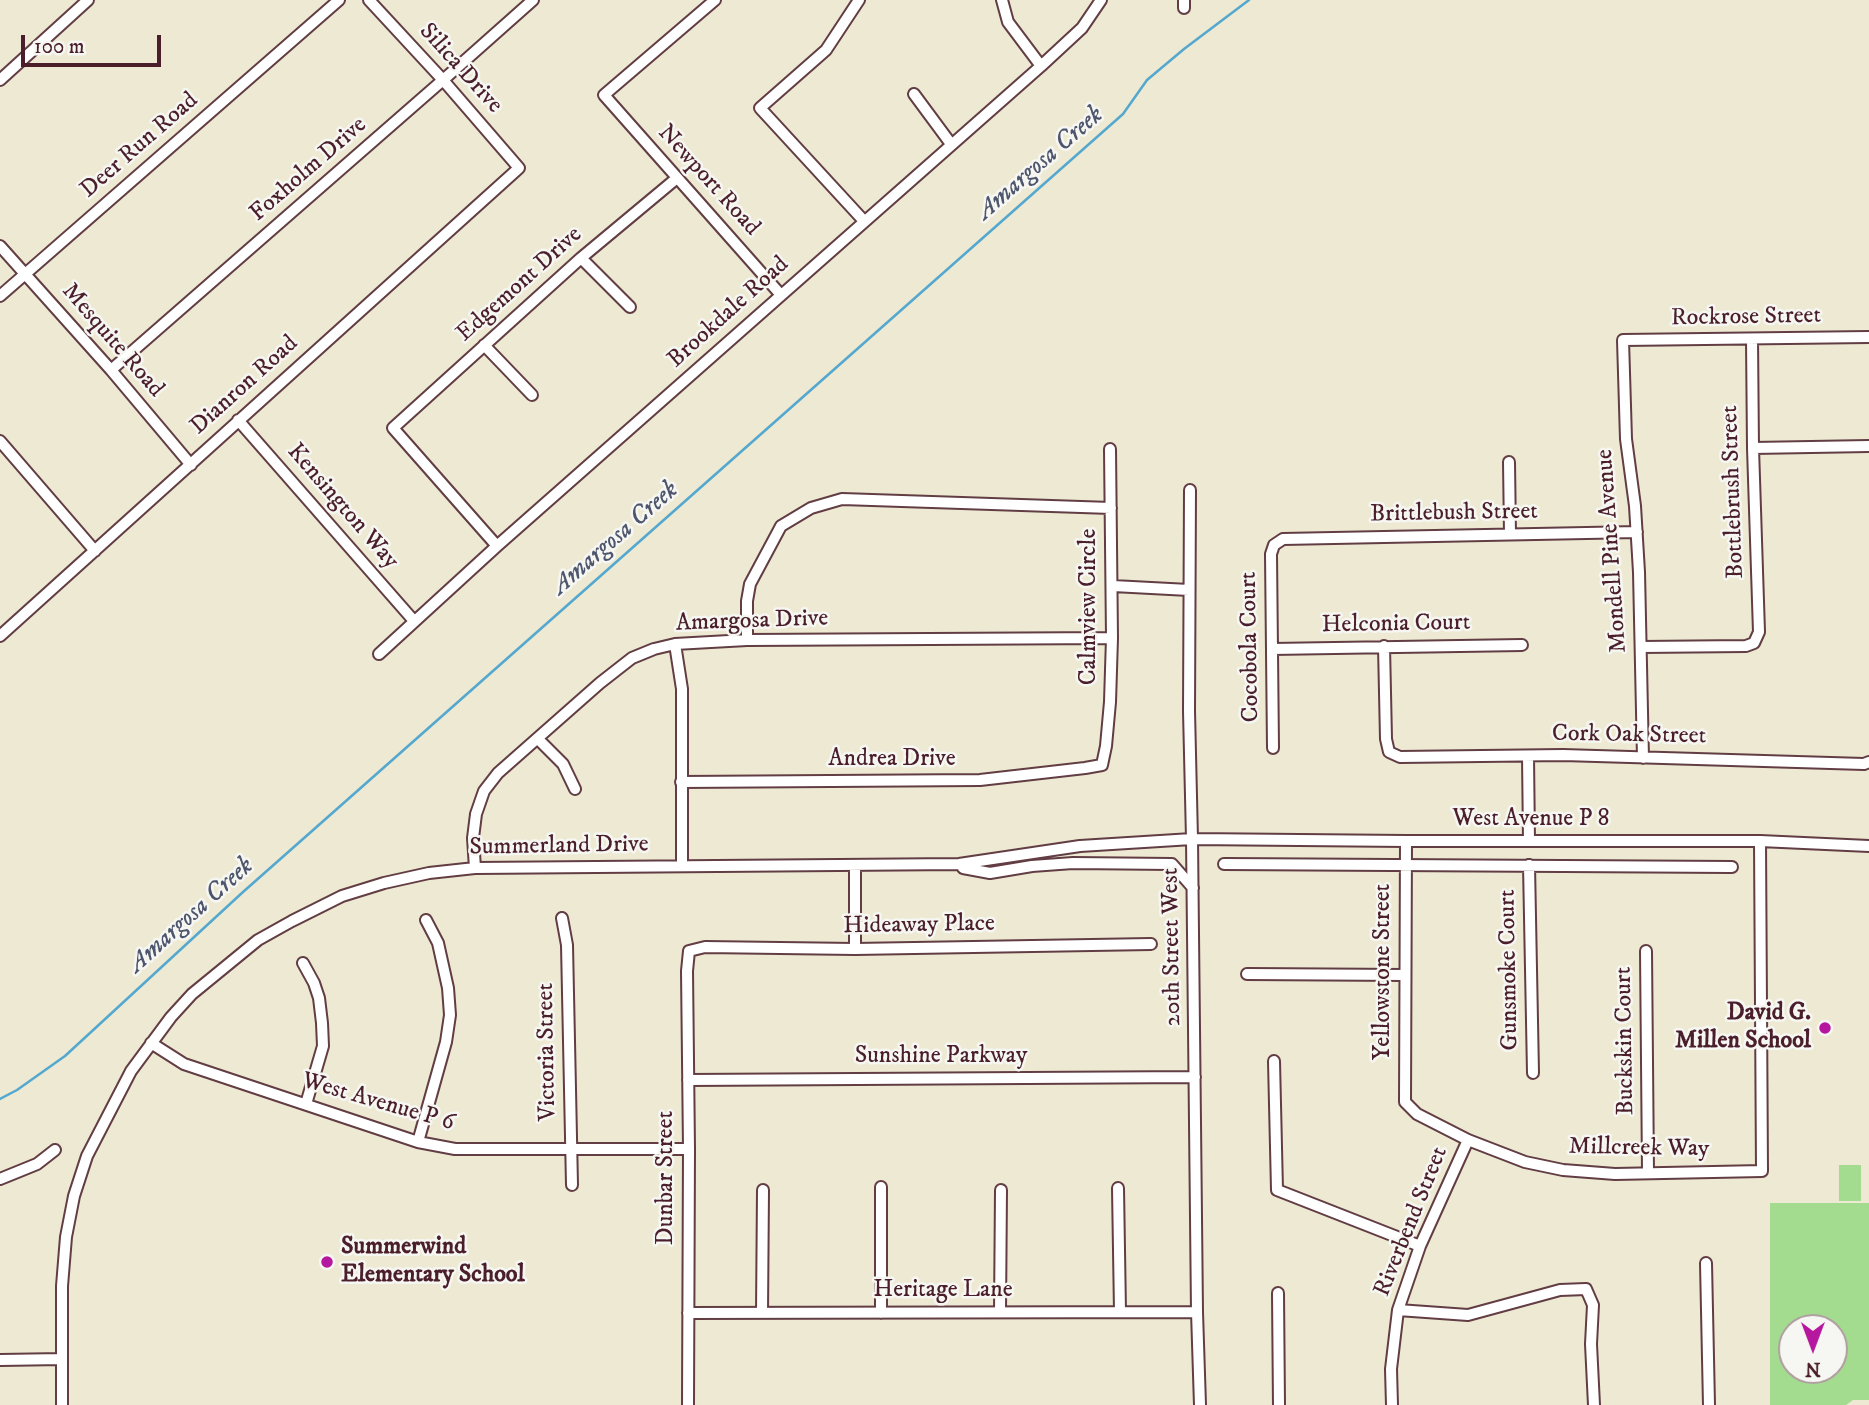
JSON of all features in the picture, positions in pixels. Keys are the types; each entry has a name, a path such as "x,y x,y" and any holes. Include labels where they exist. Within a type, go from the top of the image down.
{"street":[{"path":"0,80 88,0"},
{"name":"Deer Run Road","path":"0,296 340,0"},
{"name":"Silica Drive","path":"369,0 519,167"},
{"name":"Foxholm Drive","path":"111,370 533,0"},
{"name":"Newport Road","path":"715,0 604,95 781,295"},
{"path":"859,0 827,50 760,108 864,221"},
{"path":"1002,0 1008,22 1041,66"},
{"name":"Brookdale Road","path":"379,654 497,546 1082,29 1101,0"},
{"path":"914,94 951,144"},
{"name":"Dianron Road","path":"0,636 519,167"},
{"name":"Edgemont Drive","path":"497,546 393,428 581,258 677,178"},
{"name":"Mesquite Road","path":"0,246 111,370 191,465"},
{"path":"581,258 630,307"},
{"name":"Rockrose Street","path":"1623,340 1869,337"},
{"name":"Bottlebrush Street","path":"1641,647 1746,646 1754,642 1759,632 1752,339"},
{"name":"Mondell Pine Avenue","path":"1623,340 1626,439 1637,532 1643,758"},
{"path":"484,345 532,395"},
{"name":"Kensington Way","path":"238,420 414,621"},
{"path":"0,441 95,551"},
{"path":"1753,448 1869,446"},
{"name":"Calmview Circle","path":"1102,765 1110,702 1112,638 1110,449"},
{"path":"1509,462 1510,534"},
{"name":"20th Street West","path":"1190,489 1189,711 1200,1405"},
{"path":"747,640 750,584 781,526 811,508 842,499 1111,508"},
{"name":"Brittlebush Street","path":"1274,545 1283,539 1637,532"},
{"name":"Cocobola Court","path":"1273,748 1271,554 1274,545"},
{"path":"1113,586 1189,590"},
{"name":"Amargosa Drive","path":"475,868 473,838 476,814 484,791 498,774 600,682 632,658 654,649 675,644 747,640 1112,638"},
{"path":"675,644 682,689 682,866"},
{"name":"Helconia Court","path":"1272,649 1522,645"},
{"name":"Cork Oak Street","path":"1384,646 1386,739 1390,752 1400,757 1563,755 1864,764 1869,762"},
{"path":"538,739 563,764 575,789"},
{"path":"1528,756 1529,841"},
{"name":"Andrea Drive","path":"681,782 980,780 1102,765"},
{"name":"West Avenue P 8","path":"1192,839 1760,841 1869,846"},
{"name":"Summerland Drive","path":"62,1405 62,1286 66,1237 75,1193 87,1156 131,1071 171,1017 192,994 258,940 292,921 342,896 384,883 429,873 475,868 959,864 1080,846 1192,839"},
{"name":"Yellowstone Street","path":"1405,1102 1406,841"},
{"name":"Millcreek Way","path":"1405,1102 1417,1114 1468,1140 1525,1162 1563,1170 1615,1174 1762,1171 1760,841"},
{"path":"947,864 990,873 1073,863 1172,864 1193,888"},
{"name":"West Avenue P 8","path":"1224,864 1732,867"},
{"path":"855,865 855,948"},
{"name":"Gunsmoke Court","path":"1529,865 1533,1073"},
{"name":"Victoria Street","path":"562,918 567,945 572,1185"},
{"path":"418,1142 446,1042 450,1015 448,988 438,943 426,920"},
{"name":"Hideaway Place","path":"689,951 705,947 1151,944"},
{"name":"Dunbar Street","path":"688,1405 689,951"},
{"name":"Buckskin Court","path":"1646,951 1648,1172"},
{"path":"303,963 319,998 323,1046 306,1104"},
{"path":"1247,974 1405,975"},
{"name":"West Avenue P 6","path":"151,1043 184,1064 418,1142 455,1149 689,1149"},
{"path":"1274,1060 1277,1190 1420,1246"},
{"name":"Sunshine Parkway","path":"688,1080 1195,1077"},
{"name":"Riverbend Street","path":"1392,1405 1391,1369 1398,1310 1420,1246 1468,1140"},
{"path":"0,1180 37,1164 55,1150"},
{"path":"881,1187 881,1313"},
{"path":"1118,1188 1120,1312"},
{"path":"762,1313 763,1190"},
{"path":"1000,1190 1000,1312"},
{"path":"1706,1263 1709,1405"},
{"path":"1398,1310 1468,1315 1560,1290 1586,1289 1593,1305 1591,1344 1594,1405"},
{"path":"1278,1293 1279,1405"},
{"name":"Heritage Lane","path":"688,1313 1197,1312"},
{"path":"0,1360 62,1359"}],"green space":[{"path":"1839,1165 1861,1165 1861,1201 1839,1201"},
{"path":"1770,1203 1869,1203 1869,1400 1853,1400 1846,1405 1770,1405"}],"waterway":[{"name":"Amargosa Creek","path":"0,1099 65,1056 243,892 1123,114 1147,80 1249,0"}],"place":[{"name":"David G. Millen School","path":"1825,1028"},
{"name":"Summerwind Elementary School","path":"327,1262"}]}
